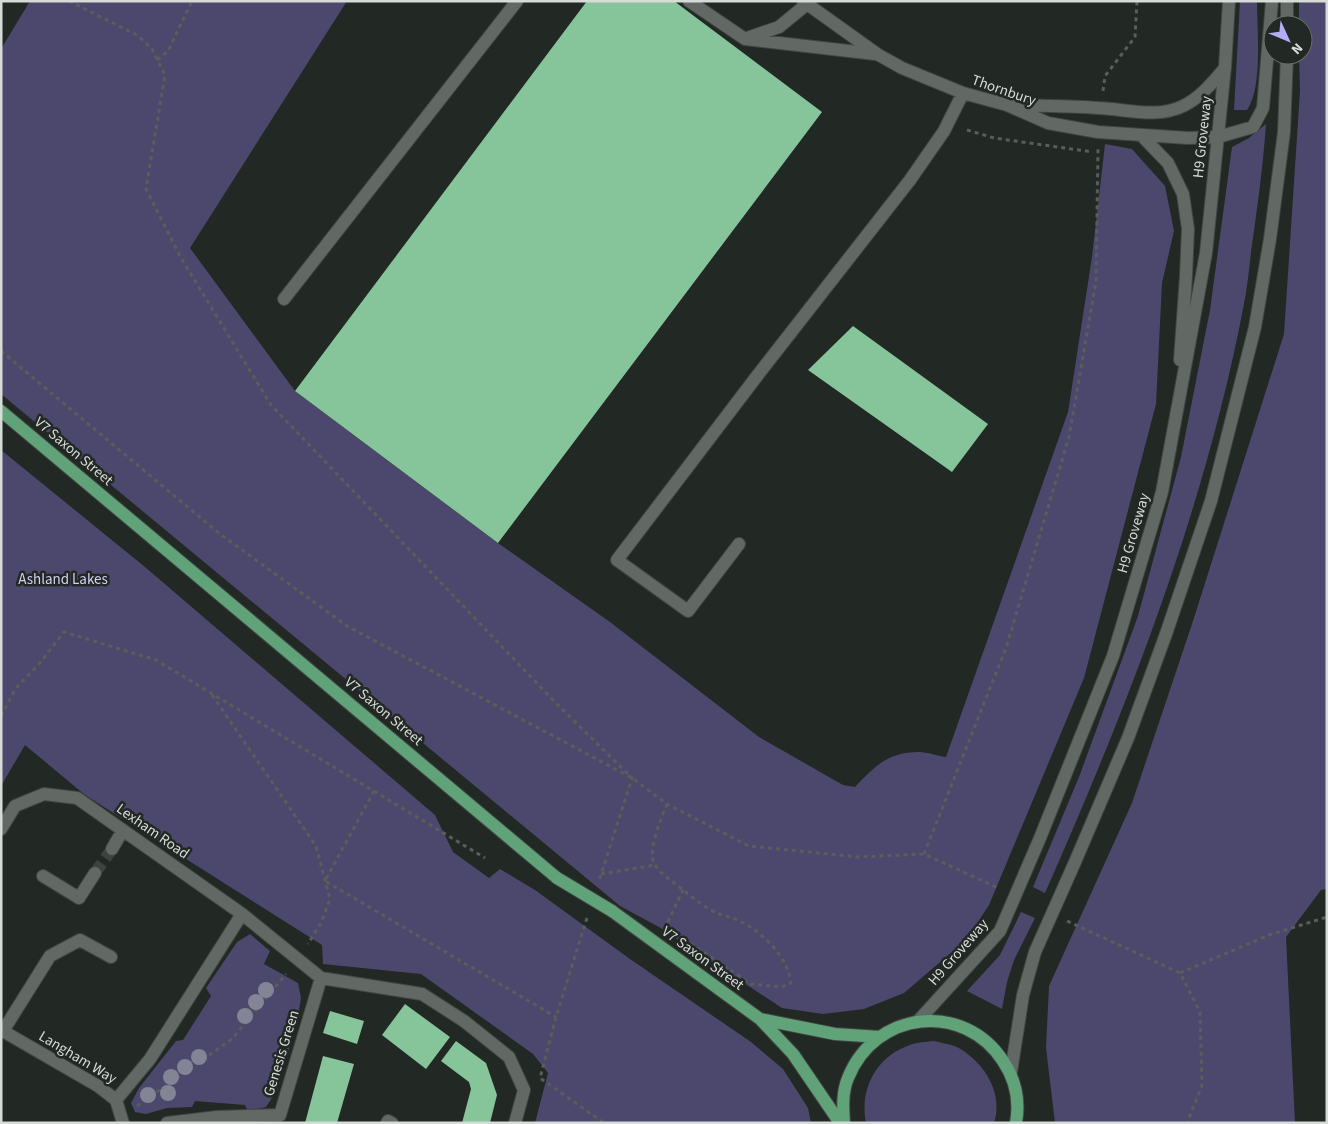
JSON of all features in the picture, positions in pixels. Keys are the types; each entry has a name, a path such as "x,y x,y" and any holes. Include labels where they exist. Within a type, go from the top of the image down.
{"main road":[{"name":"V7 Saxon Street","path":"1,410 557,878 612,911 760,1019 793,1054 840,1123"},
{"name":"V7 Saxon Street","path":"760,1019 835,1034 880,1037"},
{"path":"844,1123 843,1105 848,1078 860,1055 880,1037 898,1026 918,1021 947,1022 973,1031 995,1049 1011,1072 1020,1119"}],"street":[{"path":"284,299 517,1"},
{"path":"689,1 745,38 877,54"},
{"name":"H9 Groveway","path":"918,1021 1000,931 1040,838 1113,656 1162,492 1206,253 1225,67 1229,1"},
{"name":"Thornbury","path":"811,4 877,54 902,68 963,93 1007,105 1048,123 1098,132 1188,138 1218,137 1252,127 1263,108 1272,1"},
{"path":"1286,1 1287,15"},
{"path":"745,38 778,27 811,4"},
{"path":"1011,1072 1023,995 1035,952 1128,738 1211,501 1255,328 1269,249 1284,132 1287,65"},
{"path":"1007,105 1101,108 1147,112 1176,109 1192,101 1212,84 1225,67"},
{"path":"739,544 688,611 617,560 804,315 910,180 944,131 963,93"},
{"path":"1141,135 1168,163 1183,194 1187,238 1177,415"},
{"name":"Lexham Road","path":"1,830 15,806 44,794 77,798 242,914 281,948 320,978"},
{"path":"112,849 124,830"},
{"path":"43,876 79,898 95,873"},
{"path":"116,1100 150,1059 242,914"},
{"path":"2,1030 50,956 80,940 111,957"},
{"path":"320,978 422,994 464,1021 509,1057 524,1090 515,1123"},
{"name":"Genesis Green","path":"167,1123 217,1117 280,1115 320,978"},
{"name":"Langham Way","path":"2,1030 98,1086 116,1100 122,1120"},
{"path":"387,1123 388,1121 392,1123"}],"path":[{"path":"69,1 137,35 152,49 165,76 146,189 181,258 270,405 553,700 632,778 667,804 749,846 859,857 924,854 1004,891"},
{"path":"157,60 168,51 192,1"},
{"path":"1101,108 1105,76 1135,37 1137,1"},
{"path":"967,130 994,138 1098,153"},
{"path":"924,854 1006,648 1069,437 1096,282 1098,132"},
{"path":"1,351 220,534 347,626 632,778"},
{"path":"1,716 16,688 39,664 64,632 156,660 485,858"},
{"path":"122,1120 232,1038 244,1026 297,960 322,923 330,899 316,846 210,693"},
{"path":"598,882 632,778"},
{"path":"325,881 374,791"},
{"path":"667,804 654,842 652,860 662,874 716,913 738,920 754,929 776,951 790,973 791,983 782,987 751,984 689,942"},
{"path":"601,874 656,864"},
{"path":"325,881 556,1017"},
{"path":"674,931 666,926 683,890"},
{"path":"590,910 556,1017 540,1078 604,1123"},
{"path":"1180,973 1269,935 1327,917"},
{"path":"1065,920 1180,973 1200,1012 1202,1085 1187,1123"}],"green space":[{"path":"30,1 347,1 190,248 295,391 498,543 610,622 759,737 843,785 855,787 876,767 890,758 899,755 922,752 946,757 1068,412 1092,257 1105,144 1132,149 1165,186 1174,231 1162,283 1156,404 1084,678 989,905 966,940 904,993 864,1009 823,1014 782,1008 659,927 620,906 1,394 1,49"},
{"path":"1240,1 1257,1 1257,73 1252,100 1247,110 1234,110"},
{"path":"1299,1 1327,1 1327,889 1321,890 1286,937 1295,1123 1055,1123 1046,1048 1049,986 1132,803 1193,621 1284,334 1300,91 1299,65 1313,65 1313,15 1299,15"},
{"path":"1266,124 1248,280 1227,384 1207,459 1185,533 1134,679 1045,893 1033,887 1079,777 1138,616 1181,457 1210,310 1232,147 1249,138"},
{"name":"Ashland Lakes","path":"1,450 145,567 435,815 453,852 489,878 500,869 535,890 630,959 751,1042 783,1069 808,1108 811,1123 535,1123 548,1073 533,1054 421,974 323,964 322,945 85,795 25,745 1,786"},
{"path":"1021,912 1035,918 1014,960 1007,982 1002,1009 967,991 1000,955"},
{"path":"250,934 270,951 264,964 298,983 301,998 298,1017 277,1090 266,1107 248,1111 245,1105 195,1101 192,1107 167,1108 146,1114 135,1112 131,1103 139,1088 176,1041 183,1040 211,996 206,988 237,942"},
{"path":"934,1041 957,1047 975,1060 983,1069 994,1089 996,1111 994,1123 866,1123 865,1098 873,1075 880,1065 898,1050 916,1043"}],"building":[{"path":"587,1 674,1 822,112 498,543 295,391"},
{"path":"853,326 988,424 952,472 808,370"},
{"path":"405,1004 450,1037 426,1069 382,1035"},
{"path":"330,1011 364,1021 357,1044 323,1033"},
{"path":"456,1041 486,1063 497,1095 490,1123 462,1123 471,1089 469,1082 441,1061"},
{"path":"323,1056 354,1064 337,1123 305,1123"}],"tunnel":[{"path":"95,873 112,849"}]}
